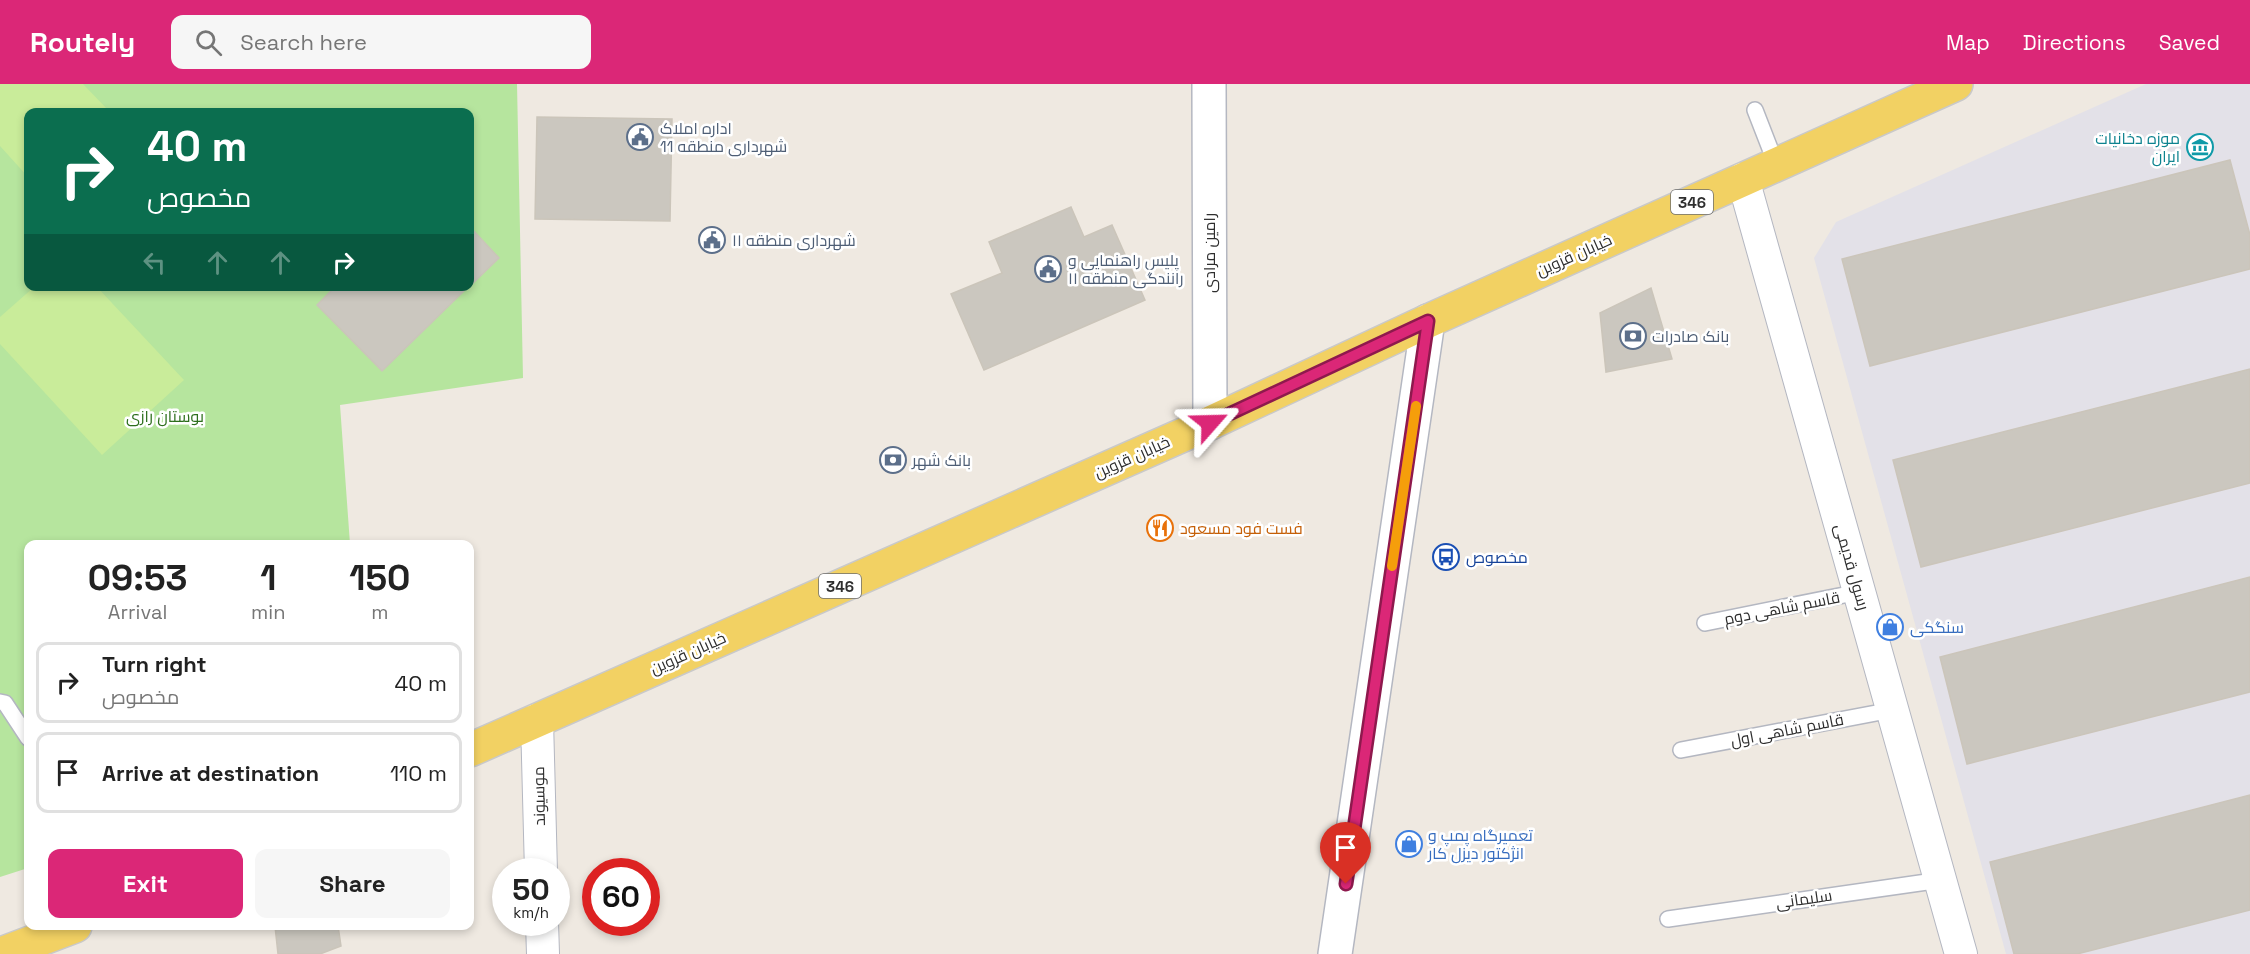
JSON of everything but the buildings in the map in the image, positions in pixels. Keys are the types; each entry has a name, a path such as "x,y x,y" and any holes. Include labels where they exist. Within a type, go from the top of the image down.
{"main road":[{"name":"رامین مرادی","path":"1209,84 1210,423"},
{"name":"خیابان قزوین","path":"474,748 1210,423 1428,321 1956,84"},
{"path":"1335,954 1428,321"},
{"path":"1,954 64,930"}],"street":[{"name":"رسول قدیمی","path":"1743,179 1961,954"},
{"name":"موسیوند","path":"537,720 541,858"},
{"path":"542,936 543,954"}],"lane":[{"path":"1755,110 1776,164"},
{"name":"قاسم شاهی دوم","path":"1705,623 1859,592"},
{"path":"0,702 5,703 24,732"},
{"name":"قاسم شاهی اول","path":"1681,750 1892,710"},
{"name":"سلیمانی","path":"1668,919 1941,880"}],"shaded area":[{"path":"2146,84 2250,84 2250,954 2006,954 1814,258 1836,222"}],"green space":[{"name":"بوستان رازی","path":"0,84 517,84 523,378 340,405 350,540 24,540 24,869 0,877"},
{"path":"0,84 83,84 106,108 24,108 24,173 0,146"},
{"path":"29,291 101,291 184,380 102,455 0,344 0,317"}],"slow traffic":[{"path":"1392,566 1416,406"}],"place":[{"name":"اداره املاک شهرداری منطقه 11","path":"640,137"},
{"name":"موزه دخانیات ایران","path":"2200,147"},
{"name":"شهرداری منطقه ۱۱","path":"712,240"},
{"name":"پلیس راهنمایی و رانندگی منطقه ۱۱","path":"1048,269"},
{"name":"بانک صادرات","path":"1633,336"},
{"name":"بانک شهر","path":"893,460"},
{"name":"فست فود مسعود","path":"1160,528"},
{"name":"مخصوص","path":"1446,557"},
{"name":"سنگکی","path":"1890,627"},
{"name":"تعمیرگاه پمپ و انژکتور دیزل کار","path":"1409,844"}],"route":[{"path":"1210,423 1428,321 1346,884"}]}
